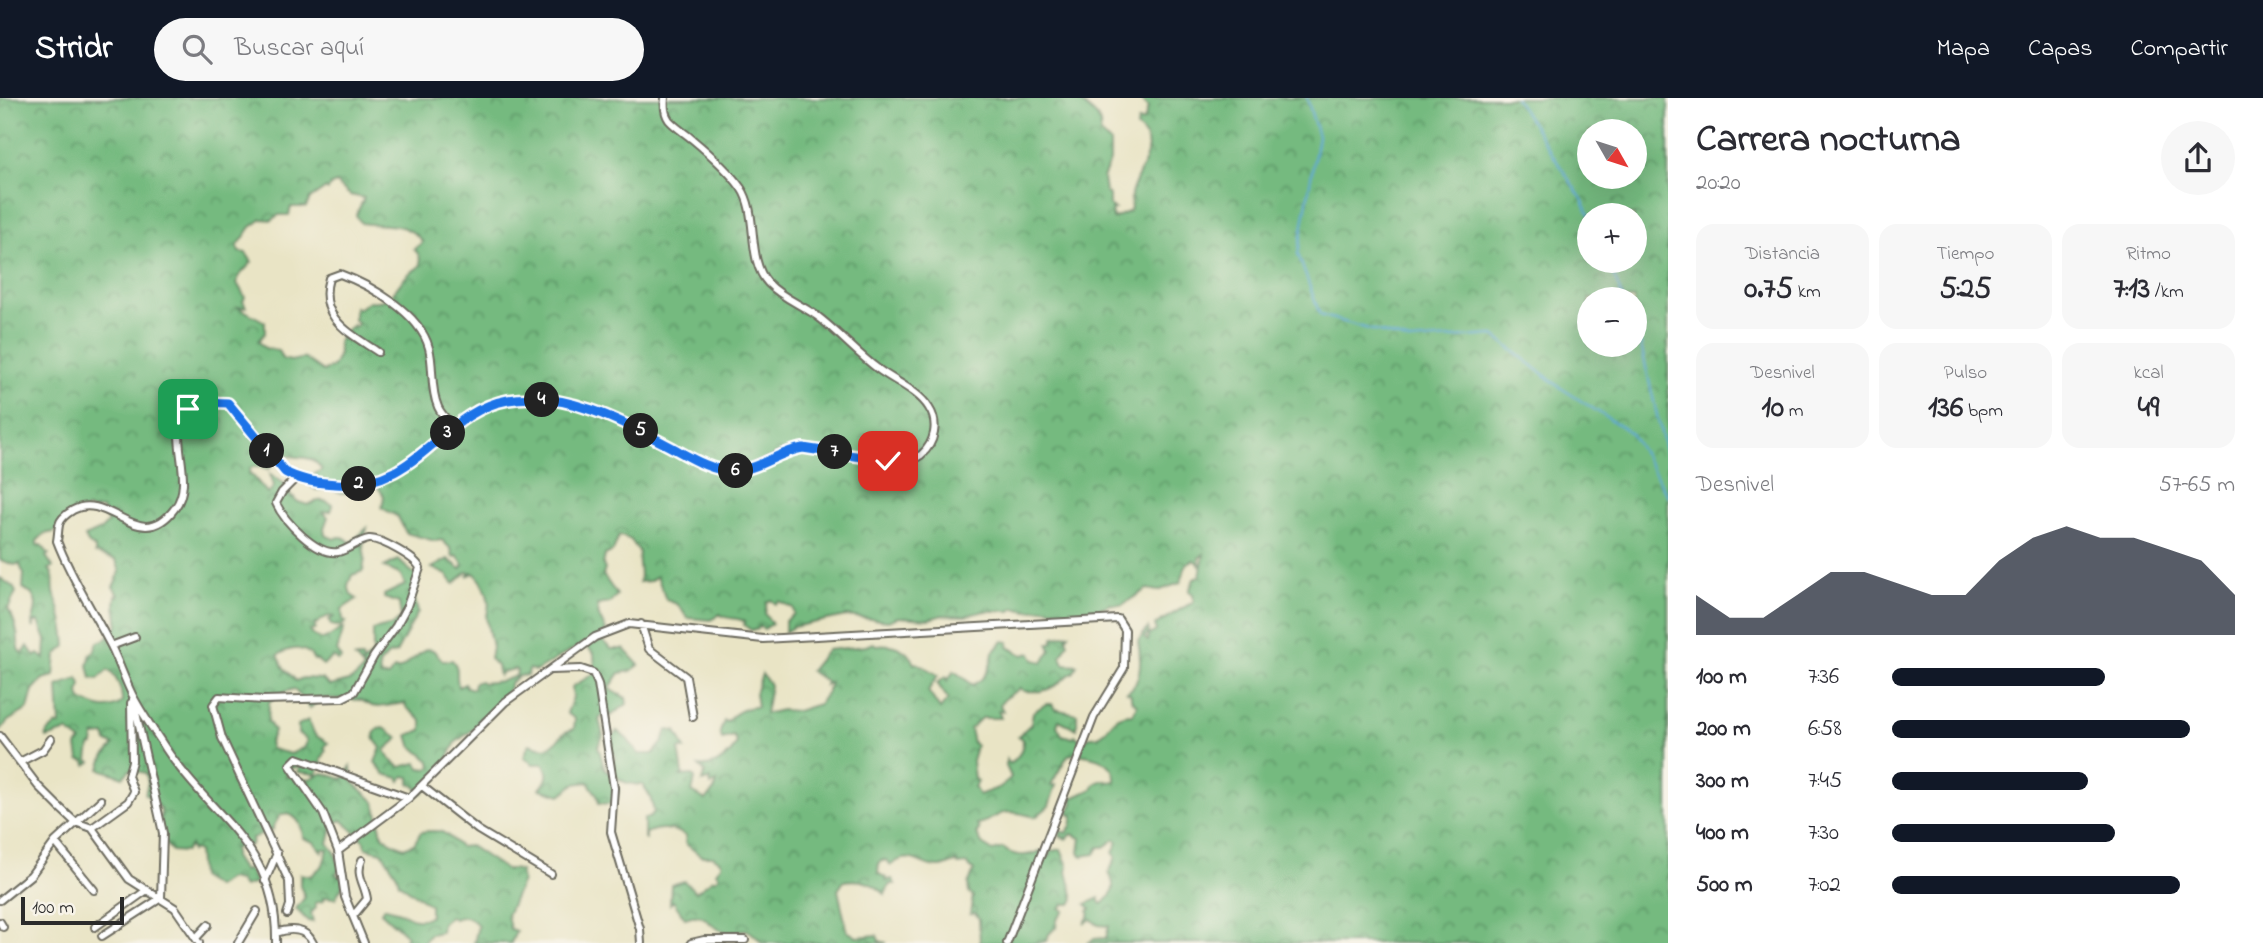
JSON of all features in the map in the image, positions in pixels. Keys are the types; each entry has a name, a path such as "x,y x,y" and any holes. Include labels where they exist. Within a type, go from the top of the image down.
{"street":[{"path":"161,898 163,834 142,750 138,717 111,646 57,541 59,523 81,505 93,505 129,524 144,526 160,523 175,508 184,485 179,423 188,409 201,402 228,403 277,464 296,478 324,484 354,485 378,480 417,459 481,409 508,400 527,399 587,407 693,459 722,470 744,470 790,450 803,448 905,462 928,447 935,430 935,421 930,408 923,400 878,369 819,317 774,289 764,277 756,255 742,190 711,155 670,121 664,107 665,98"},
{"path":"378,352 333,318 327,305 326,288 329,278 340,274 371,287 398,306 416,326 429,345 437,406 454,428"},
{"path":"287,914 290,905 289,881 222,737 213,705 219,697 263,700 342,698 354,692 374,656 402,616 420,568 412,558 373,539 338,552 311,544 276,503 282,492 296,478"},
{"path":"338,851 409,799 505,702 595,637 629,624 763,639 1118,619 1125,631 1126,664 1094,717 1007,943"},
{"path":"641,624 649,649 686,677 693,717"},
{"path":"111,646 135,637"},
{"path":"549,670 581,669 593,673 598,684 614,788 611,832 640,929 641,943"},
{"path":"92,828 128,802 134,792 128,776 132,761 130,691"},
{"path":"130,691 177,764 242,837 254,856 265,881 275,919 276,943"},
{"path":"0,736 38,786 75,822 92,828 129,879 175,908 197,941 208,925"},
{"path":"20,762 43,750 51,739"},
{"path":"364,943 345,897 338,851 323,813 290,765 294,759 409,799"},
{"path":"422,786 478,830 551,874"},
{"path":"0,900 31,875 55,842 102,800"},
{"path":"55,842 94,890"},
{"path":"265,881 277,853"},
{"path":"353,916 367,899 360,879 359,865 362,860"},
{"path":"94,927 147,890"},
{"path":"103,936 161,898"},
{"path":"238,943 257,911"},
{"path":"276,933 287,929 298,930 309,935 313,943"},
{"path":"691,943 704,940 745,940"}],"green space":[{"path":"0,98 1077,98 1097,117 1100,134 1110,143 1110,161 1103,178 1105,192 1109,195 1109,205 1114,209 1111,209 1113,219 1130,211 1133,187 1145,161 1147,143 1137,128 1138,121 1144,121 1148,108 1140,98 1668,98 1668,943 1088,943 1094,939 1106,938 1109,926 1098,925 1091,919 1084,924 1091,909 1086,904 1099,898 1099,902 1103,904 1110,897 1113,882 1109,873 1116,857 1113,852 1118,842 1115,839 1104,847 1099,847 1095,854 1082,856 1079,853 1081,838 1072,834 1067,839 1060,836 1060,831 1067,833 1071,826 1073,816 1068,813 1073,803 1071,796 1073,798 1092,789 1096,783 1103,780 1115,781 1111,767 1105,762 1075,754 1068,755 1052,783 1051,786 1056,785 1049,806 1036,817 1007,812 977,824 979,830 976,833 982,844 993,851 1003,848 1021,855 1040,851 1047,857 1051,855 1046,847 1053,851 1061,849 1068,866 1074,899 1071,904 1064,904 1060,908 1064,911 1046,941 980,943 979,919 975,913 970,914 973,896 969,893 968,884 974,871 967,864 959,865 956,862 933,867 911,859 891,865 886,860 879,862 878,873 886,878 886,881 892,879 895,884 890,884 885,894 871,884 856,880 844,881 838,890 847,931 857,937 877,935 879,941 887,943 762,943 750,931 724,931 703,917 685,918 673,901 670,904 671,885 684,881 696,892 719,876 716,872 721,862 713,856 701,856 685,843 686,836 676,831 656,830 646,833 646,839 644,838 644,818 649,818 654,812 650,796 643,785 621,780 607,764 616,757 610,750 609,737 617,731 639,754 653,754 663,742 667,730 676,731 685,749 679,749 683,774 681,776 693,775 695,779 692,792 706,800 717,782 711,785 710,779 702,782 705,772 699,766 716,763 727,757 734,748 737,743 734,736 722,739 720,732 724,721 727,722 744,709 757,707 755,693 762,674 770,685 765,714 782,710 797,711 819,704 827,692 830,682 825,685 826,681 810,671 827,650 873,643 888,645 904,650 914,664 917,663 938,675 928,691 940,709 948,699 937,683 946,677 947,681 954,671 973,685 978,682 988,671 993,652 1003,641 1009,642 1008,647 1023,655 1031,653 1034,660 1043,662 1051,650 1048,643 1052,643 1054,637 1069,634 1066,638 1068,643 1061,656 1064,664 1077,665 1074,672 1048,690 1023,691 1021,688 1005,698 1000,705 1003,711 998,710 1001,718 981,718 970,729 976,746 972,761 974,779 978,781 974,787 979,795 1000,787 1011,777 1006,759 1010,764 1018,756 1023,740 1018,736 1031,724 1033,712 1046,704 1077,714 1077,729 1059,720 1057,726 1062,735 1073,738 1075,735 1083,743 1089,737 1102,734 1118,717 1133,714 1137,705 1127,692 1138,676 1138,641 1148,628 1149,633 1144,638 1148,641 1149,635 1156,631 1155,625 1194,602 1193,594 1189,591 1194,579 1200,576 1204,554 1199,558 1200,565 1194,560 1187,563 1180,583 1158,591 1147,589 1122,605 1111,604 1082,615 1070,615 1047,608 1027,611 1014,608 1011,611 985,611 965,616 943,615 929,619 898,617 888,621 846,616 793,627 785,632 785,621 794,614 793,608 779,601 776,604 771,600 767,602 765,614 772,624 764,629 760,626 757,630 751,630 742,620 720,614 711,620 688,618 677,604 666,600 657,576 650,581 639,582 639,552 631,540 619,535 613,551 605,555 603,565 603,575 617,595 610,603 597,605 599,617 606,630 601,639 611,649 624,649 639,665 631,671 620,673 609,689 626,698 627,704 610,716 605,712 599,719 603,736 598,746 604,767 618,784 619,792 610,804 599,803 588,782 574,784 561,795 540,789 545,783 547,770 543,764 533,764 524,757 529,744 542,748 550,747 565,732 574,729 575,719 567,713 573,697 572,687 595,673 594,654 584,643 536,671 529,669 528,675 519,676 510,683 496,707 456,742 440,774 424,788 424,792 417,794 418,789 410,783 410,777 404,776 400,781 399,778 384,774 375,762 381,748 374,734 378,729 384,728 399,738 385,750 390,759 400,767 417,763 420,768 428,769 431,766 430,761 411,745 408,735 422,730 422,721 405,703 379,707 361,700 322,698 310,708 294,689 278,694 269,702 268,721 274,731 269,743 271,749 291,754 305,747 307,740 298,733 298,725 308,720 315,735 328,743 321,760 323,765 316,764 319,770 316,774 297,772 301,766 287,769 286,777 294,776 295,780 307,780 323,773 343,779 351,766 352,781 375,802 382,835 391,842 404,848 414,844 421,832 440,831 460,847 470,846 506,870 520,871 522,881 507,915 510,929 516,931 511,943 474,943 478,926 476,923 468,918 454,919 450,916 442,923 441,932 430,934 423,943 403,943 407,936 381,912 384,907 419,919 430,916 430,905 399,883 382,852 366,848 364,841 342,820 333,824 328,843 335,852 340,869 335,874 342,877 342,887 335,898 323,897 323,901 315,903 316,908 311,913 313,922 308,921 296,909 305,897 300,886 300,874 311,876 323,865 328,849 323,849 322,852 314,842 303,838 302,829 292,815 280,815 273,830 252,838 251,845 234,848 234,857 243,871 248,869 256,883 243,887 239,881 229,879 216,887 200,877 198,851 191,851 190,845 185,852 172,851 160,838 161,809 145,794 148,783 146,773 130,770 123,777 100,769 104,757 114,745 107,742 105,735 94,736 88,760 91,762 86,765 85,761 79,760 77,746 81,741 67,731 47,738 46,734 56,725 60,725 60,685 78,678 81,684 81,700 107,708 122,702 119,684 114,676 108,670 98,679 91,678 88,665 98,642 106,639 118,626 115,605 116,596 119,595 113,587 120,572 116,560 95,553 95,548 85,537 101,530 108,523 102,509 95,511 87,508 37,541 37,545 41,545 49,554 46,556 53,567 49,569 53,576 66,646 56,655 54,676 43,679 33,690 28,709 8,721 0,731 0,578 16,592 8,609 16,628 18,649 23,654 28,646 35,657 39,654 45,659 46,640 39,622 34,622 34,628 32,623 35,599 23,588 24,574 19,563 15,565 0,560","holes":["336,183 350,195 364,198 356,215 361,223 402,227 423,242 414,249 419,255 421,265 405,277 389,297 369,301 358,309 355,307 354,320 358,324 341,335 338,342 339,354 333,367 323,371 304,358 291,361 282,359 279,351 265,348 258,341 265,333 265,322 238,307 246,307 243,301 245,297 237,283 239,276 252,262 246,253 239,252 237,247 251,227 262,219 272,220 279,215 289,215 291,207 306,207 310,199","284,455 315,461 322,470 309,477 310,485 316,490 331,488 346,493 357,484 376,484 384,496 382,508 398,517 406,533 435,541 442,540 451,549 453,557 457,556 464,565 461,569 448,559 432,568 447,575 454,584 467,572 471,572 467,576 474,573 478,577 489,606 486,617 492,647 490,659 497,666 499,676 502,672 515,669 516,676 502,681 480,681 474,683 473,689 465,684 459,687 456,667 452,660 443,661 433,650 426,649 400,669 394,669 388,677 380,676 379,665 388,655 396,653 418,612 414,598 419,578 398,560 384,567 401,575 405,585 384,595 384,598 399,603 401,618 393,625 373,630 373,654 363,663 362,658 355,658 364,668 360,673 349,681 330,686 322,679 303,678 296,681 283,667 278,655 298,649 307,652 323,665 333,657 338,661 341,659 337,651 344,628 323,640 310,631 316,629 314,625 328,616 334,617 329,620 331,625 340,627 346,622 343,621 342,609 357,599 351,595 348,585 352,575 363,571 363,546 367,528 351,543 343,537 334,539 325,535 324,528 328,517 323,512 331,511 332,504 320,501 308,505 295,501 294,497 291,498 288,486 270,474 274,486 268,494 253,476 249,475 250,468 257,466 269,469"]}],"waterway":[{"path":"1307,98 1318,136 1298,254 1320,315 1410,341 1493,335 1561,388 1631,433 1668,496"},
{"path":"1515,98 1584,203"},
{"path":"1613,273 1618,287"},
{"path":"1644,357 1668,463"}],"route":[{"path":"188,409 201,402 228,403 285,472 296,478 324,484 354,485 378,480 417,459 481,409 508,400 527,399 587,407 693,459 722,470 744,470 790,450 803,448 888,461"}]}
